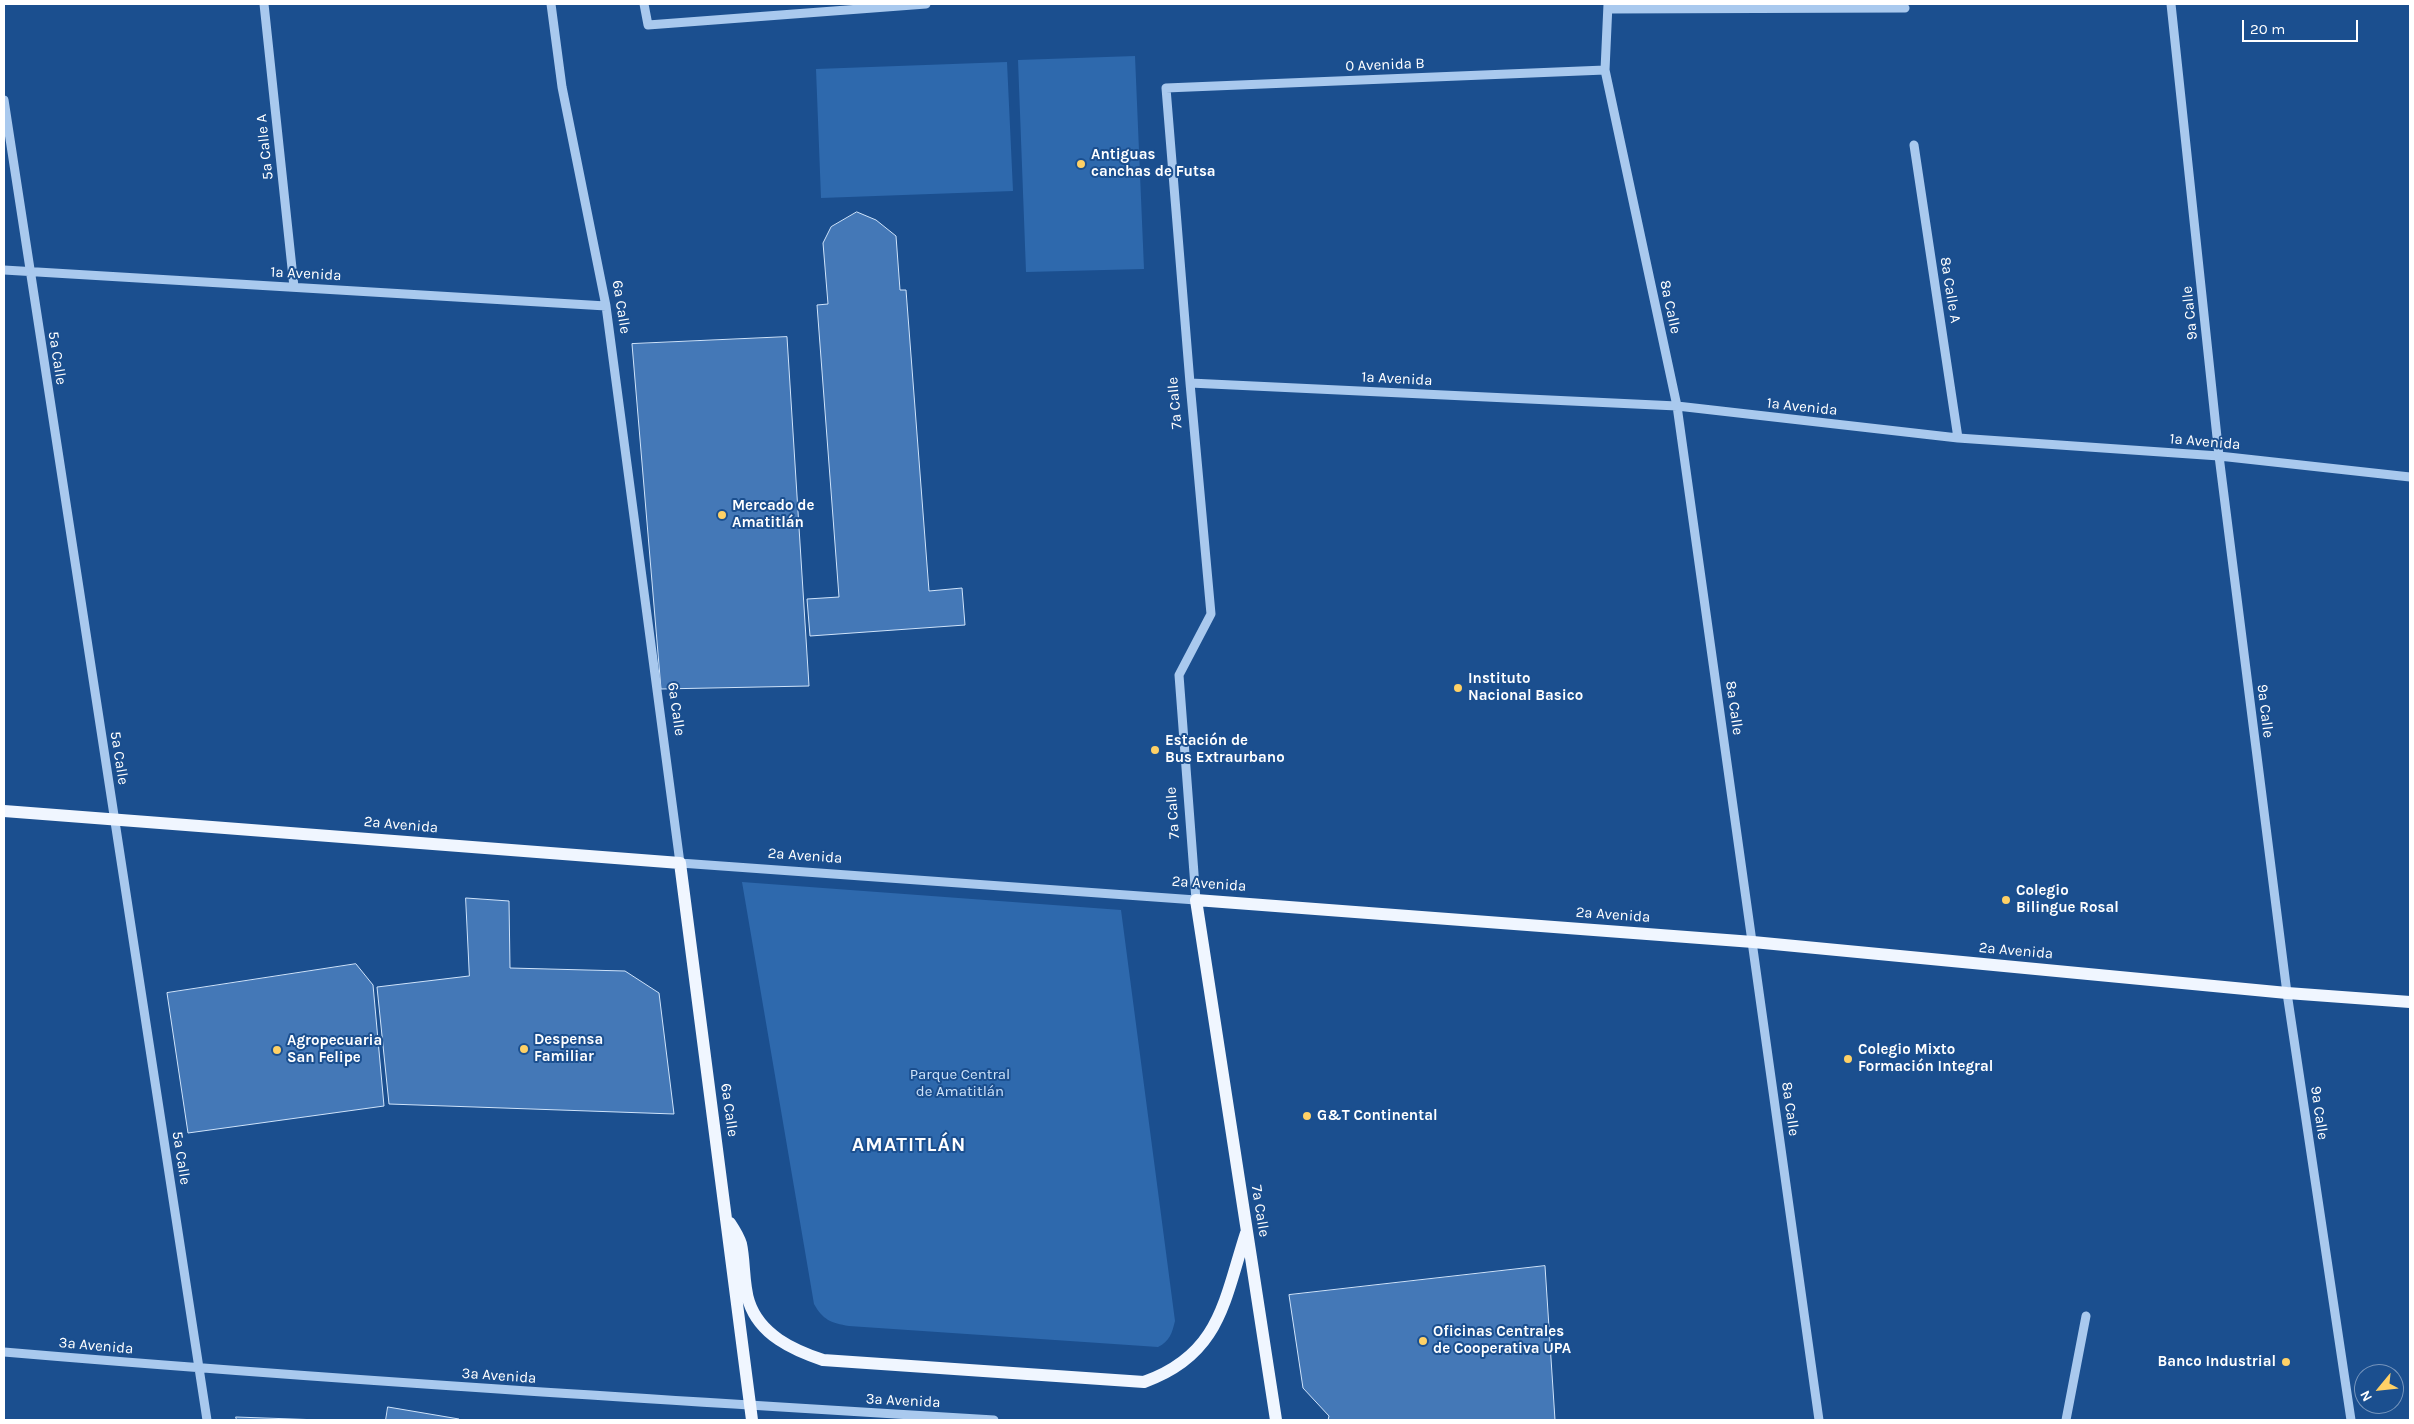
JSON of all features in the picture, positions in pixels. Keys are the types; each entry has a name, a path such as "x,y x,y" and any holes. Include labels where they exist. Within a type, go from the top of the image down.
{"main road":[{"name":"2a Avenida","path":"4,811 115,818 680,863"},
{"name":"6a Calle","path":"680,863 752,1420"},
{"name":"2a Avenida","path":"1196,900 1752,942 2287,993 2410,1002"},
{"name":"7a Calle","path":"1196,900 1276,1420"},
{"path":"727,1217 741,1242 749,1302 761,1323 771,1334 799,1352 823,1360 1144,1382 1168,1373 1188,1359 1206,1340 1218,1318 1247,1231"}],"street":[{"name":"5a Calle A","path":"264,4 294,287"},
{"name":"6a Calle","path":"551,4 562,87 606,306 680,863"},
{"path":"644,4 648,25 926,4"},
{"name":"9a Calle","path":"2171,4 2218,456 2287,993 2351,1420"},
{"path":"1608,7 1905,8"},
{"name":"8a Calle","path":"1608,7 1605,70 1677,406 1819,1420"},
{"name":"0 Avenida B","path":"1166,88 1605,70"},
{"name":"7a Calle","path":"1166,88 1211,614 1179,675 1196,900"},
{"name":"5a Calle","path":"4,100 207,1420"},
{"name":"8a Calle A","path":"1914,146 1958,438"},
{"name":"1a Avenida","path":"4,270 606,306"},
{"name":"1a Avenida","path":"1190,384 1677,406 1958,438 2218,456 2410,478"},
{"name":"2a Avenida","path":"680,863 1196,900"},
{"path":"2066,1420 2086,1316"},
{"name":"3a Avenida","path":"4,1352 200,1369 750,1407 994,1420"}],"green space":[{"name":"Antiguas canchas de Futsa","path":"1135,56 1144,269 1026,272 1018,60"},
{"path":"1007,62 1013,191 821,198 816,69"},
{"name":"Parque Central de Amatitlán","path":"742,882 1121,910 1175,1321 1171,1333 1165,1342 1158,1347 849,1326 832,1322 821,1314 814,1304"}],"building":[{"path":"857,212 876,220 896,236 900,290 906,290 929,591 962,588 965,625 810,636 807,599 839,597 817,305 828,304 823,243 831,227"},
{"name":"Mercado de Amatitlán","path":"787,337 809,686 661,689 632,344"},
{"name":"Despensa Familiar","path":"466,898 509,901 510,968 625,971 659,993 674,1114 389,1104 377,987 469,976"},
{"name":"Agropecuaria San Felipe","path":"356,964 373,985 384,1106 188,1133 167,993"},
{"name":"Oficinas Centrales de Cooperativa UPA","path":"1545,1266 1555,1420 1328,1420 1329,1416 1303,1388 1289,1295"},
{"path":"388,1407 459,1419 459,1420 386,1420"},
{"path":"236,1417 321,1420 237,1420"}],"place":[{"name":"Antiguas canchas de Futsa","path":"1081,164"},
{"name":"Mercado de Amatitlán","path":"722,515"},
{"name":"Instituto Nacional Basico","path":"1458,688"},
{"name":"Estación de Bus Extraurbano","path":"1155,750"},
{"name":"Colegio Bilingue Rosal","path":"2006,900"},
{"name":"Despensa Familiar","path":"524,1049"},
{"name":"Agropecuaria San Felipe","path":"277,1050"},
{"name":"Colegio Mixto Formación Integral","path":"1848,1059"},
{"name":"G&T Continental","path":"1307,1116"},
{"name":"Oficinas Centrales de Cooperativa UPA","path":"1423,1341"},
{"name":"Banco Industrial","path":"2286,1362"}],"district":[{"name":"AMATITLÁN","path":"909,1145"}]}
